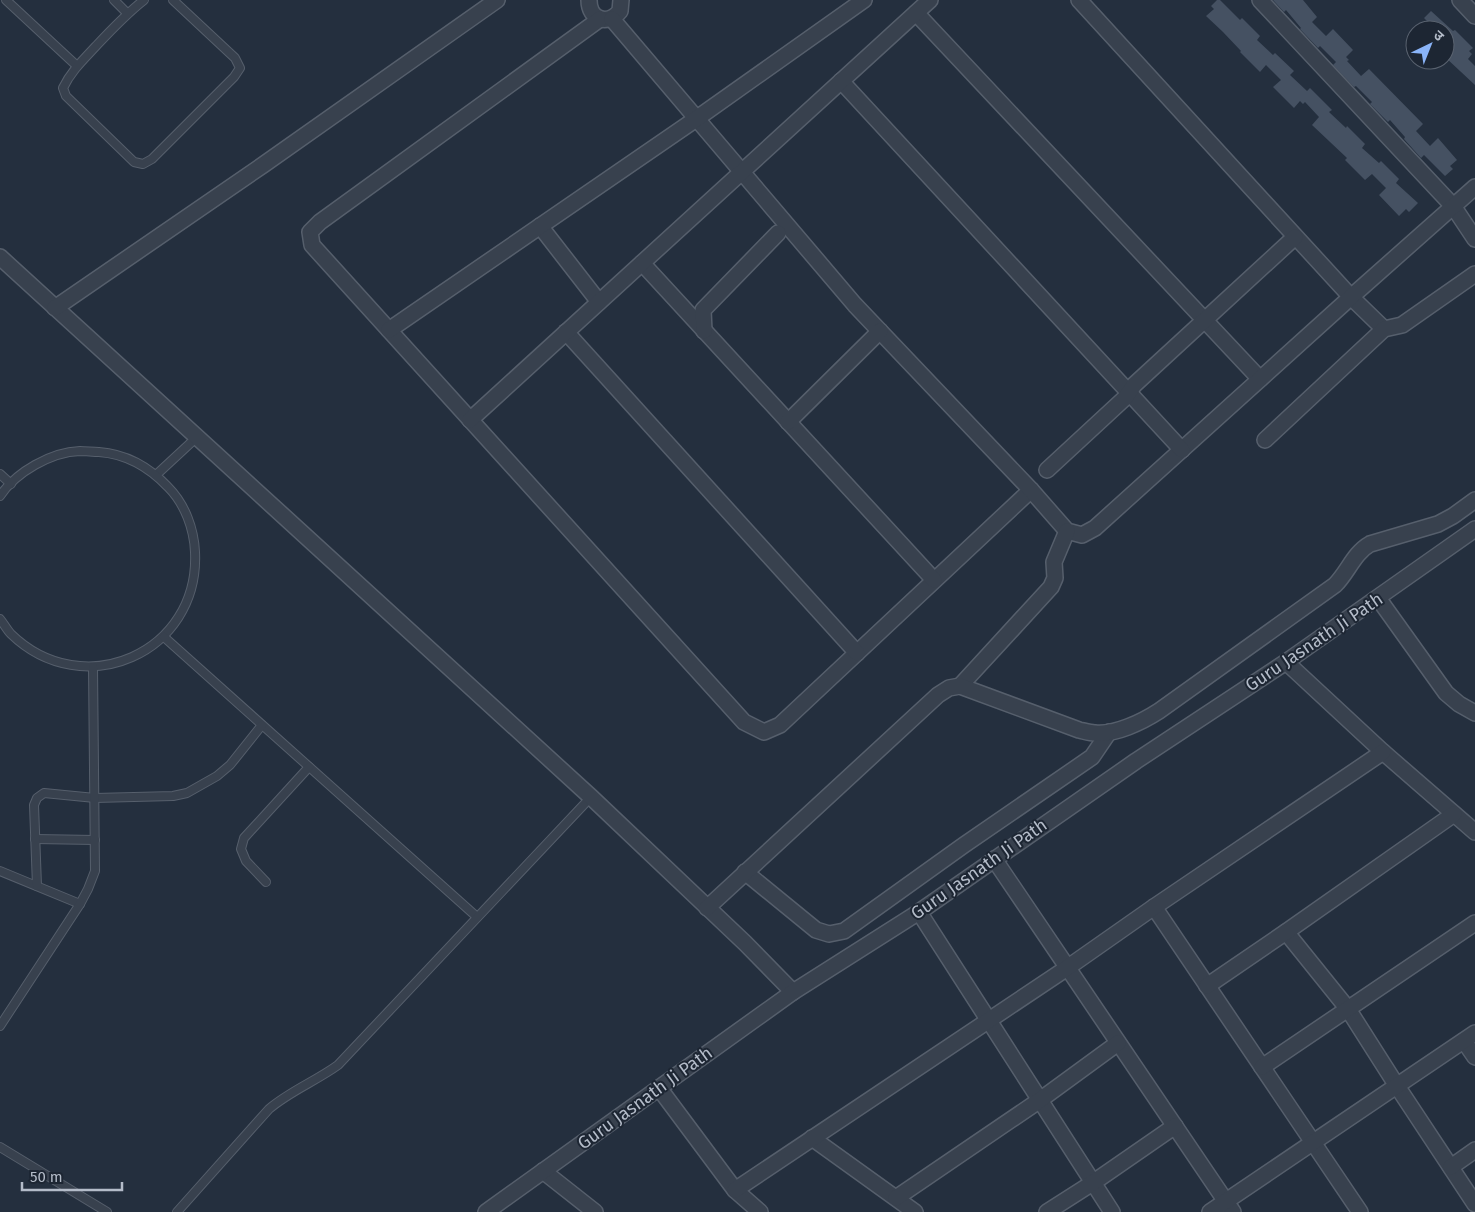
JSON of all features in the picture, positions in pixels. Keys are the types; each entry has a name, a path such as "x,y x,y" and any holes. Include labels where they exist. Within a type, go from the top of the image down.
{"street":[{"path":"55,308 263,165 497,0"},
{"path":"589,0 589,7 595,16 606,19 696,119 855,305 1031,490 1067,531 1082,535 1095,528 1350,297 1475,187"},
{"path":"389,330 696,119 864,0"},
{"path":"470,420 930,0"},
{"path":"1079,0 1350,297 1384,329"},
{"path":"1260,0 1453,206 1475,239"},
{"path":"1460,0 1475,16"},
{"path":"624,2 620,11 606,19 320,222 310,232 312,245 744,722 764,732 780,725 1031,490"},
{"path":"916,13 1260,379"},
{"path":"841,81 1182,450"},
{"path":"540,226 599,302"},
{"path":"704,331 703,310 778,233"},
{"path":"1047,470 1126,397 1134,385 1296,237"},
{"path":"0,257 591,796 745,943 793,992"},
{"path":"642,263 934,580"},
{"path":"1265,440 1384,329 1402,325 1475,274"},
{"path":"788,422 880,331"},
{"path":"566,332 857,652"},
{"path":"707,908 938,695 949,688 960,686 1079,730 1096,733 1109,732 1144,720 1335,585 1344,576 1360,550 1370,544 1438,524 1475,500"},
{"name":"Guru Jasnath Ji Path","path":"486,1212 793,992 918,912 1136,761 1286,662 1475,529"},
{"path":"960,686 1051,587 1055,578 1054,562 1067,531"},
{"path":"1378,598 1446,692 1459,704 1475,713"},
{"path":"1286,662 1383,752 1474,830"},
{"path":"745,872 816,930 829,934 844,931 1092,756 1109,732"},
{"path":"735,1190 1067,968 1383,752"},
{"path":"1207,986 1454,814"},
{"path":"994,859 1230,1207"},
{"path":"1154,907 1360,1212"},
{"path":"918,912 1112,1212"},
{"path":"1262,1067 1475,923"},
{"path":"1286,932 1348,1009 1475,1204"},
{"path":"1210,1212 1230,1207 1313,1142 1469,1037 1475,1057"},
{"path":"896,1198 1040,1100 1118,1042"},
{"path":"659,1088 735,1190 760,1212"},
{"path":"1047,1212 1175,1126"},
{"path":"812,1138 915,1212"},
{"path":"1451,1167 1475,1150"},
{"path":"543,1171 594,1212"}],"lane":[{"path":"6,0 77,66"},
{"path":"114,0 128,13"},
{"path":"144,0 128,13 77,66 63,88 66,96 134,162 143,164 152,160 234,77 240,68 235,58 172,0"},
{"path":"156,475 197,437"},
{"path":"0,496 23,472 49,458 79,451 109,453 134,461 156,475 174,494 188,516 195,541 196,567 191,593 180,616 164,637 143,652 119,663 93,667 63,664 35,653 11,634 0,619"},
{"path":"0,474 11,484"},
{"path":"164,637 477,917"},
{"path":"0,1026 80,904 95,870 93,667"},
{"path":"37,886 34,805 37,798 44,793 95,798 173,796 187,793 217,776 230,765 262,725"},
{"path":"266,882 246,861 241,849 244,838 309,767"},
{"path":"177,1212 269,1109 280,1100 338,1065 591,796"},
{"path":"35,839 95,840"},
{"path":"0,871 80,904"},
{"path":"0,1147 107,1212"}],"building":[{"path":"1217,0 1220,0 1240,20 1242,18 1260,36 1257,40 1273,55 1275,53 1294,71 1290,75 1307,91 1310,88 1332,110 1329,112 1365,144 1362,148 1379,163 1381,161 1399,179 1396,183 1418,203 1409,212 1406,209 1399,216 1379,195 1386,188 1372,174 1365,180 1345,160 1347,158 1312,125 1319,117 1305,102 1303,104 1300,101 1294,108 1273,87 1281,80 1266,65 1260,72 1206,16 1214,9 1211,6"},
{"path":"1273,0 1303,0 1317,17 1312,22 1326,36 1333,29 1353,50 1346,57 1349,60 1347,61 1361,76 1369,69 1423,124 1416,131 1430,146 1438,138 1457,160 1450,166 1453,169 1445,176 1424,155 1421,158 1390,120 1388,122 1370,104 1372,102 1356,86 1354,87 1333,65 1336,62 1320,46 1318,48 1300,29 1286,10 1284,12"},
{"path":"1431,11 1441,20 1426,20 1424,18"},
{"path":"1455,30 1473,48 1469,51 1472,54 1468,59 1475,66 1475,85 1455,66"}]}
